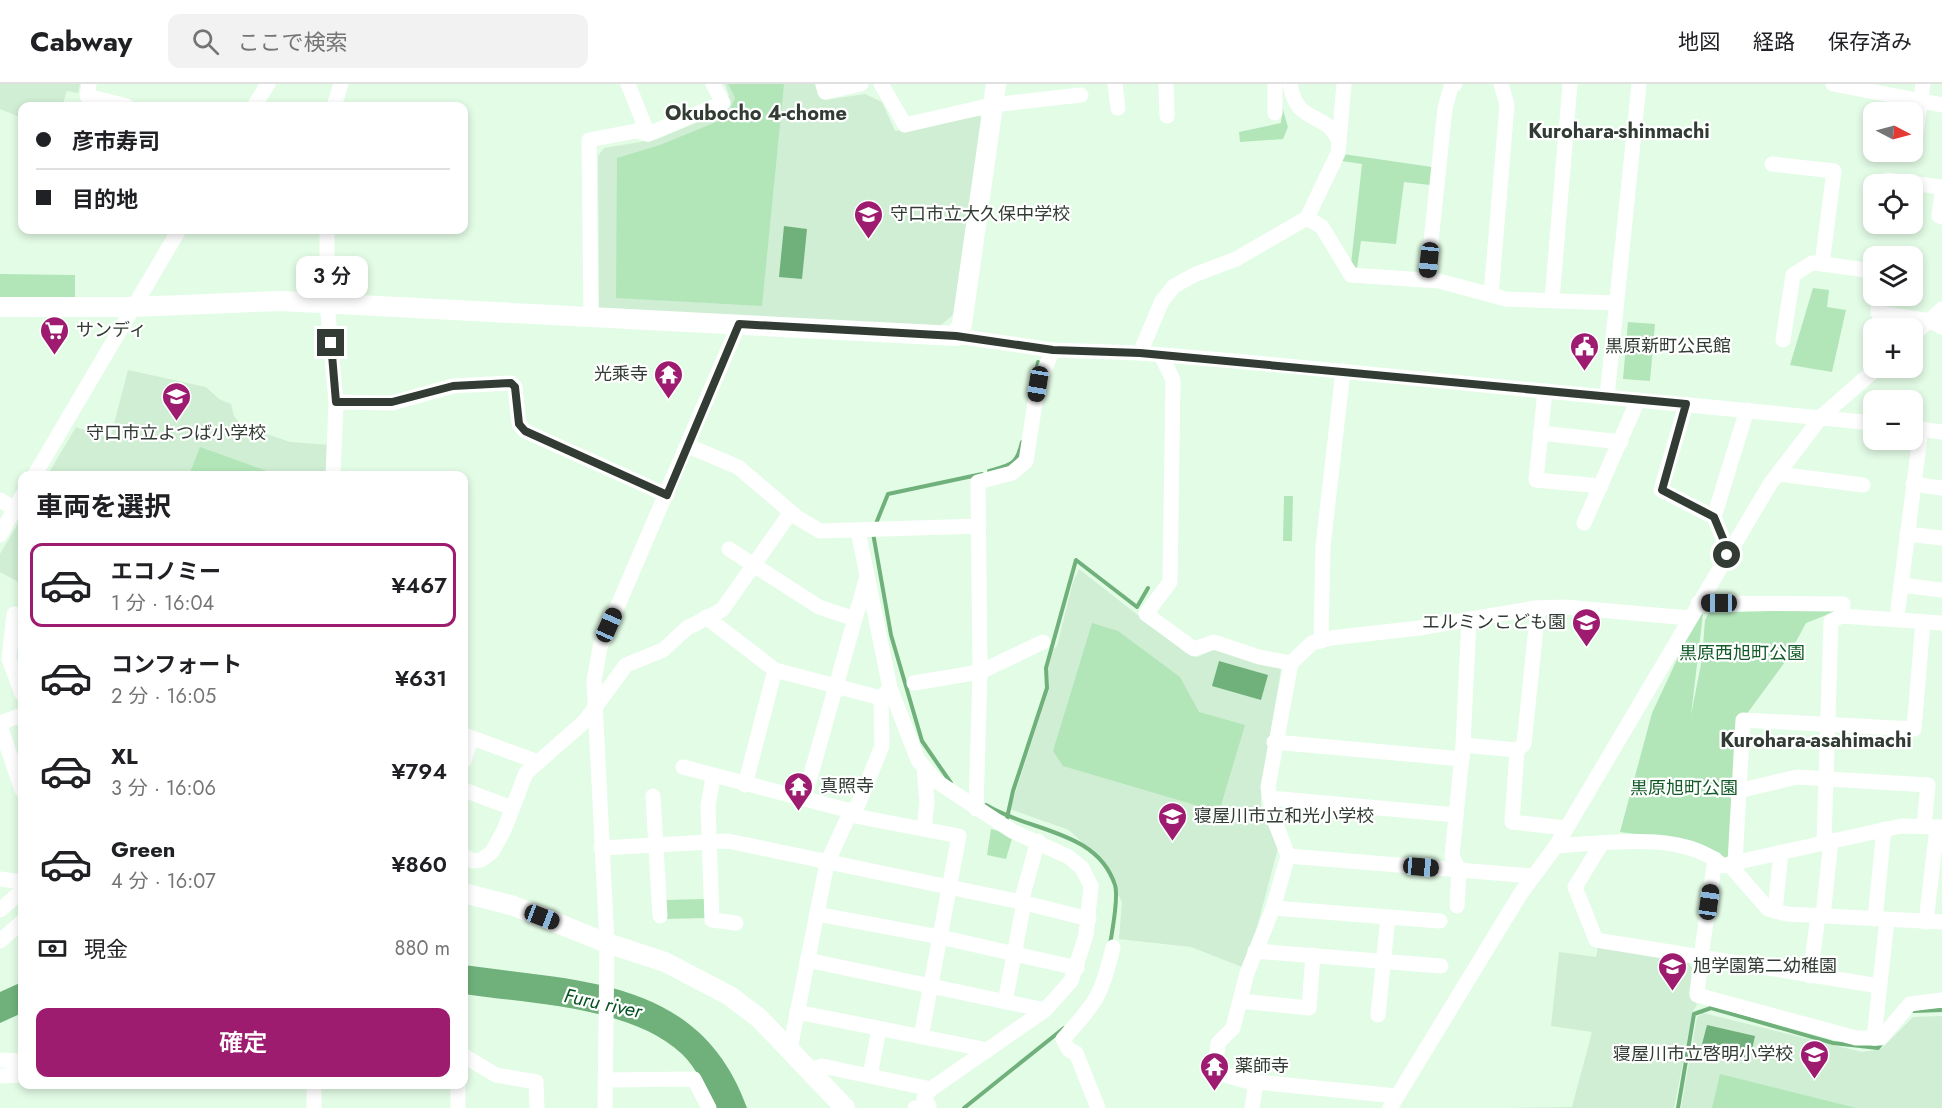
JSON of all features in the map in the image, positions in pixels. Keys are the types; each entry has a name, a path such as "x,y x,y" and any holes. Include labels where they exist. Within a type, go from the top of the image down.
{"street":[{"path":"89,84 87,96 111,102"},
{"path":"257,102 268,84"},
{"path":"335,102 341,84"},
{"path":"628,84 648,134"},
{"path":"591,318 589,140 636,131 648,134 723,103 713,84"},
{"path":"823,84 825,92 861,84"},
{"path":"881,84 905,125 992,105 1081,95"},
{"path":"956,336 962,324 996,84"},
{"path":"1115,84 1118,108"},
{"path":"1166,84 1167,116"},
{"path":"1275,84 1275,113"},
{"path":"1290,84 1295,104 1300,110 1330,126 1339,144"},
{"path":"1140,353 1162,302 1174,286 1194,275 1236,259 1307,218 1338,153 1344,84"},
{"path":"1427,280 1445,108 1451,87 1455,84"},
{"path":"1491,295 1507,105 1501,84"},
{"path":"1552,300 1570,84"},
{"path":"1606,397 1639,84"},
{"path":"1833,84 1942,105"},
{"path":"1920,100 1923,84"},
{"path":"1772,164 1834,171 1822,264"},
{"path":"1923,185 1942,187"},
{"path":"1942,194 1939,216 1942,217"},
{"path":"1307,218 1322,227 1351,275 1438,281 1506,299 1616,303"},
{"path":"37,471 177,234"},
{"path":"327,234 327,303 336,402 333,471"},
{"path":"1783,340 1793,275 1812,263 1863,270"},
{"path":"0,307 132,307 281,301 956,336 1053,350 1140,353 1863,422"},
{"path":"1878,306 1878,313 1936,324 1942,309"},
{"path":"605,1108 604,1020 607,943 594,681 600,647 739,324"},
{"path":"976,802 980,672 978,482 1012,473 1026,461 1038,384 1053,350"},
{"path":"1161,355 1173,380 1170,582 1146,614 1194,649 1214,642 1259,657 1291,663"},
{"path":"1321,640 1323,546 1343,371"},
{"path":"1689,618 1565,607 1538,608 1321,640 1312,643 1291,663 1268,786 1272,813 1288,856 1233,1028 1218,1043 1215,1072 1256,1082 1393,1102 1533,876 1556,846 1689,618 1778,474 1822,416 1866,378"},
{"path":"336,402 392,402 453,386 511,383 515,387 519,424 525,431 667,495"},
{"path":"1545,391 1536,480 1601,486"},
{"path":"1584,523 1638,400"},
{"path":"1686,404 1662,490 1714,517"},
{"path":"1729,553 1714,517 1747,410"},
{"path":"1923,429 1942,432"},
{"path":"1541,433 1621,442"},
{"path":"688,446 738,467 791,512 820,531 979,526"},
{"path":"1898,609 1915,450"},
{"path":"1778,474 1863,485"},
{"path":"1913,484 1942,488"},
{"path":"0,500 18,502"},
{"path":"0,535 18,504"},
{"path":"468,858 473,861 481,860 492,852 504,830 526,773 585,721 626,665 663,650 687,628 722,610 791,512"},
{"path":"790,1049 827,863 851,813 858,805 882,746 886,693 867,577 868,530"},
{"path":"1907,534 1942,538"},
{"path":"729,549 819,607 855,619"},
{"path":"804,799 834,686 867,577"},
{"path":"1901,585 1942,590"},
{"path":"1698,603 1843,604 1842,616"},
{"path":"1275,742 1462,752 1517,750 1524,744 1538,608"},
{"path":"12,616 9,659 18,683"},
{"path":"1810,976 1821,916 1828,841 1825,777 1829,723 1831,621 1842,616 1942,623"},
{"path":"706,617 775,670 834,686 886,693"},
{"path":"1457,906 1458,870 1452,856 1462,752 1469,619"},
{"path":"1923,622 1914,729 1743,720 1738,791 1726,862 1701,957 1697,995 1856,1038 1881,1038 1910,1004 1942,1000"},
{"path":"914,683 980,672 1043,642"},
{"path":"746,785 775,670"},
{"path":"886,693 918,760 936,781 976,802 1012,831 1038,841 1075,861 1089,877 1092,902 1077,968 1071,981 1045,1010 931,1089 924,1098 925,1107"},
{"path":"18,717 0,724 18,766"},
{"path":"468,737 538,762"},
{"path":"1517,750 1512,822 1566,828"},
{"path":"683,767 851,813 958,836 921,1037"},
{"path":"924,767 927,802 924,829"},
{"path":"713,777 708,806 712,920 735,923"},
{"path":"1738,791 1797,777 1928,785 1934,827 1926,922"},
{"path":"468,792 512,808"},
{"path":"654,796 660,916"},
{"path":"1270,798 1456,815"},
{"path":"1726,862 1884,830 1934,827"},
{"path":"1874,1038 1879,986 1884,830"},
{"path":"601,848 728,841 1089,919"},
{"path":"1005,1002 1022,903 1038,841"},
{"path":"1556,846 1633,841 1683,846 1726,862 1768,909 1821,916 1942,922"},
{"path":"1602,843 1575,887 1596,940 1879,986"},
{"path":"1775,911 1781,852"},
{"path":"1288,856 1533,876"},
{"path":"0,879 18,881"},
{"path":"0,910 18,894"},
{"path":"468,894 514,906 607,943 665,962 730,996 759,1018 845,1108"},
{"path":"1273,908 1440,921"},
{"path":"816,914 940,937 1077,968"},
{"path":"1378,1014 1388,917"},
{"path":"0,941 18,925"},
{"path":"1098,1108 1076,1053 1069,1050 1063,1039 1093,1007 1105,983 1113,947"},
{"path":"1256,951 1441,966"},
{"path":"1240,1001 1309,1008 1313,955"},
{"path":"807,960 1045,1010"},
{"path":"797,1012 988,1050"},
{"path":"870,1076 879,1029"},
{"path":"468,1058 496,1075 536,1082 537,1108"},
{"path":"0,1060 18,1061"},
{"path":"810,1070 822,1066 931,1089"},
{"path":"0,1076 18,1075"},
{"path":"605,1080 694,1079 709,1108"},
{"path":"1252,1108 1256,1082"},
{"path":"314,1089 314,1108"},
{"path":"458,1089 458,1108"}],"shaded area":[{"path":"0,84 80,84 78,93 67,91 63,102 18,102 18,116 0,109"},
{"name":"守口市立大久保中学校","path":"725,84 815,84 818,95 826,100 865,94 882,102 895,131 979,116 982,118 954,314 936,329 599,308 598,156 604,148 658,139 723,111 729,95"},
{"name":"守口市立よつば小学校","path":"128,370 206,387 219,399 231,404 234,416 241,425 290,442 331,445 328,471 50,471 76,427 110,439"},
{"path":"18,524 18,582 0,572 0,554"},
{"name":"寝屋川市立和光小学校","path":"1079,569 1186,653 1197,657 1213,650 1275,664 1281,670 1261,787 1261,810 1278,848 1256,931 1242,967 1191,947 1119,939 1122,902 1099,858 1069,830 1010,809 1049,689 1048,669 1053,650 1057,646 1073,582"},
{"path":"1598,947 1687,961 1693,969 1689,993 1697,1005 1693,1011 1674,1108 1499,1108 1572,1107 1592,1032 1551,1026 1559,952 1596,957"},
{"name":"寝屋川市立啓明小学校","path":"1703,1013 1862,1052 1881,1049 1913,1017 1942,1016 1942,1108 1681,1108 1697,1017"}],"green space":[{"path":"728,84 784,84 762,306 616,298 617,158 660,145 726,118 735,98"},
{"path":"1282,107 1288,127 1283,139 1240,142 1239,132 1281,123"},
{"path":"1343,154 1432,167 1430,185 1404,182 1396,244 1361,241 1357,268 1351,264 1362,164 1342,161"},
{"path":"0,274 75,275 75,298 0,298"},
{"path":"1813,288 1829,290 1827,307 1846,310 1832,372 1790,365"},
{"path":"1628,322 1655,324 1650,381 1623,379"},
{"path":"200,447 267,471 191,471"},
{"path":"1284,496 1293,496 1292,541 1283,541"},
{"name":"黒原旭町公園","path":"1834,609 1834,612 1806,623 1785,662 1746,715 1730,859 1725,860 1693,841 1620,832 1652,713 1680,653 1677,651 1700,614 1703,614 1691,715 1702,659 1705,620 1709,613"},
{"path":"1092,623 1118,631 1180,677 1199,712 1245,725 1219,812 1063,766 1053,751"},
{"path":"991,829 1013,835 1006,859 987,855"},
{"path":"704,899 705,918 665,919 664,900"},
{"path":"1720,1074 1856,1108 1712,1108"}],"water":[{"path":"784,226 807,229 802,279 779,277"},
{"path":"1219,661 1268,675 1261,700 1212,686"},
{"name":"Furu river","path":"468,966 592,983 631,994 667,1010 699,1033 726,1065 747,1108 716,1108 697,1073 687,1060 661,1038 636,1026 608,1017 549,1005 468,995"},
{"path":"18,984 18,1015 0,1023 0,992"},
{"path":"1707,1025 1755,1036 1750,1060 1701,1048"}],"waterway":[{"path":"1036,373 1038,362"},
{"path":"989,471 1012,463 1018,455 1022,442"},
{"path":"875,526 888,494 982,474"},
{"path":"873,533 891,635 922,741 951,783"},
{"path":"1007,818 1013,791 1047,688 1046,668 1076,560 1137,607 1148,588"},
{"path":"986,805 1003,814 1060,834 1078,843 1093,853 1106,867 1116,891 1110,945"},
{"path":"1678,1108 1694,1014 1711,1008 1833,1043 1878,1048 1883,1042"},
{"path":"1913,1011 1942,1010"},
{"path":"964,1108 1064,1028"}],"place":[{"name":"守口市立大久保中学校","path":"869,240"},
{"name":"サンディ","path":"55,356"},
{"name":"黒原新町公民館","path":"1584,372"},
{"name":"光乘寺","path":"669,400"},
{"name":"守口市立よつば小学校","path":"176,422"},
{"name":"エルミンこども園","path":"1587,648"},
{"name":"真照寺","path":"799,812"},
{"name":"寝屋川市立和光小学校","path":"1173,842"},
{"name":"旭学園第二幼稚園","path":"1672,992"},
{"name":"寝屋川市立啓明小学校","path":"1814,1080"},
{"name":"薬師寺","path":"1214,1092"}],"district":[{"name":"Okubocho 4-chome","path":"756,113"},
{"name":"Kurohara-shinmachi","path":"1619,131"},
{"name":"Kurohara-asahimachi","path":"1816,740"}],"route":[{"path":"331,343 336,402 392,402 453,386 511,383 517,395 519,424 525,431 667,495 739,324 956,336 1053,350 1140,353 1686,404 1662,490 1714,517 1721,529 1729,553 1727,555"}],"park label":[{"name":"黒原西旭町公園","path":"1742,653"}]}
